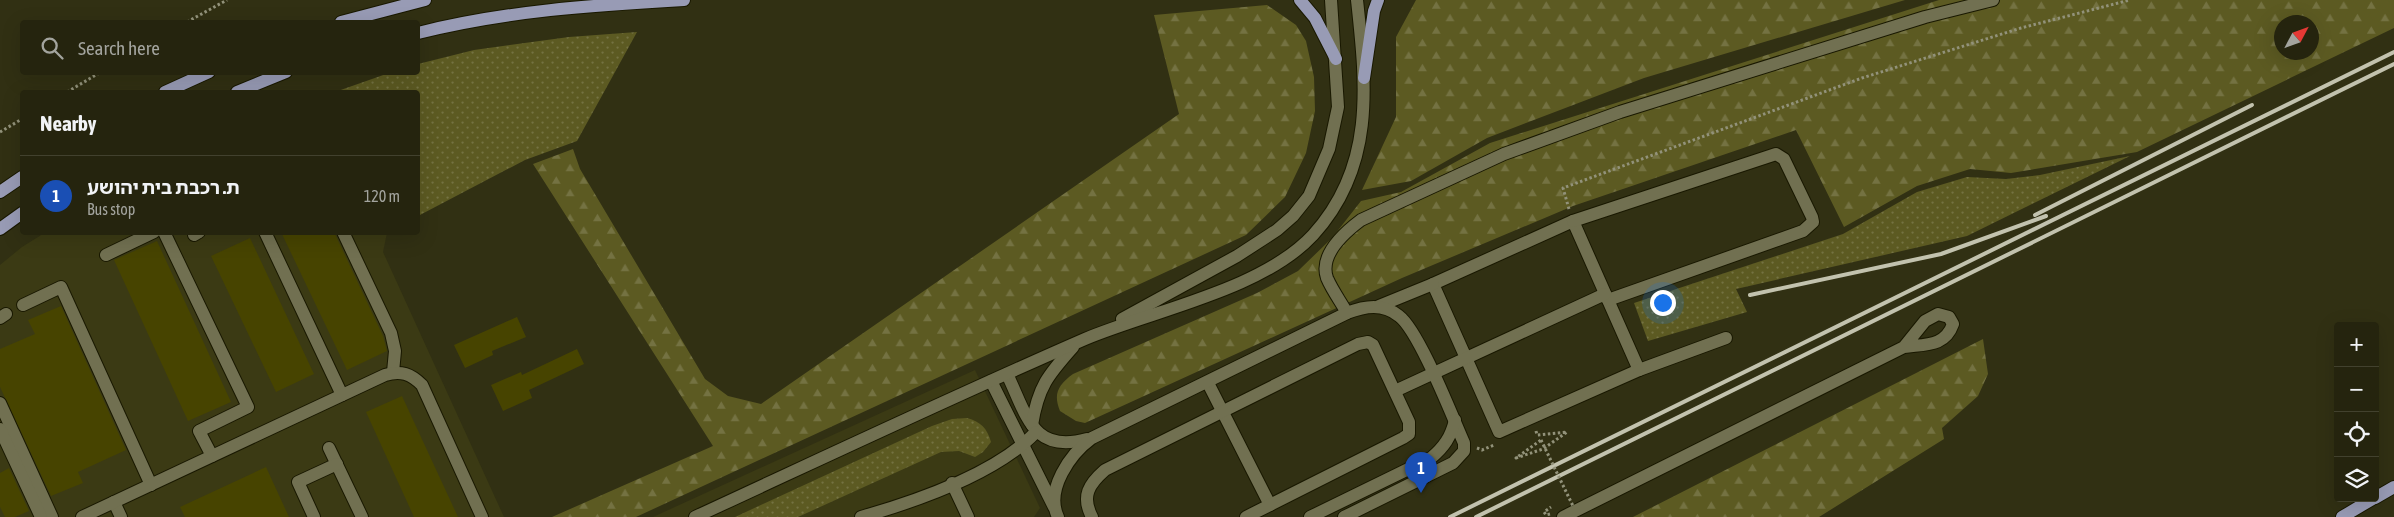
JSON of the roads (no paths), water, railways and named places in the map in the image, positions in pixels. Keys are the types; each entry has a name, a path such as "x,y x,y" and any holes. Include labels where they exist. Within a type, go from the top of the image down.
{"main road":[{"path":"349,20 426,0"},
{"path":"420,32 546,9 684,0"},
{"path":"1300,0 1316,18 1336,59"},
{"path":"1364,78 1374,11 1378,0"},
{"path":"169,90 202,75"},
{"path":"242,90 279,75"},
{"path":"0,192 20,178"},
{"path":"0,229 20,214"},
{"path":"2379,496 2394,487"},
{"path":"2342,517 2368,502"}],"street":[{"path":"1089,338 1237,256 1277,230 1293,216 1309,196 1330,149 1338,107 1331,0"},
{"path":"695,517 1076,343 1212,294 1247,278 1294,251 1313,235 1331,210 1345,185 1355,158 1365,109 1357,0"},
{"path":"1347,313 1327,279 1325,267 1337,243 1346,231 1361,220 1504,154 1620,112 1925,17 1993,0"},
{"path":"1007,374 1034,428 1044,439 1072,444 1092,438 1208,383 1347,313 1378,306 1433,284 1573,221 1776,154 1784,159 1812,217 1813,222 1803,231 1606,297 1465,357 1395,391"},
{"path":"1573,221 1639,370"},
{"path":"106,255 148,235"},
{"path":"165,235 248,407 199,430 212,456"},
{"path":"266,235 342,395"},
{"path":"344,235 391,333 395,351 393,372"},
{"path":"1433,284 1499,432 1639,370 1726,338"},
{"path":"23,305 61,287 151,485"},
{"path":"1344,517 1453,463 1464,451 1464,443 1454,420 1407,324 1399,316 1378,306"},
{"path":"1092,517 1086,494 1093,481 1105,470 1222,410 1358,344 1368,342 1373,345 1410,422 1409,434 1246,517"},
{"path":"861,517 894,512 952,483 999,463 1024,445 1034,428 1035,406 1045,380 1076,343"},
{"path":"1563,517 1904,347"},
{"path":"82,517 393,372 408,374 422,385 482,517"},
{"path":"991,381 1056,512"},
{"path":"1208,383 1270,505"},
{"path":"0,403 52,517"},
{"path":"1310,517 1431,458 1446,443 1452,433 1454,420"},
{"path":"0,429 41,517"},
{"path":"1056,512 1059,481 1066,466 1080,447 1092,438"},
{"path":"329,448 362,517"},
{"path":"314,517 298,482 337,464"},
{"path":"952,483 968,517"},
{"path":"114,502 122,517"}],"railway":[{"path":"1450,517 2394,52"},
{"path":"1476,517 2394,64"},
{"path":"2035,215 2252,105"},
{"path":"1750,295 1941,254 2046,216"}],"place":[{"name":"ת. רכבת בית יהושע","path":"1421,493"}]}
